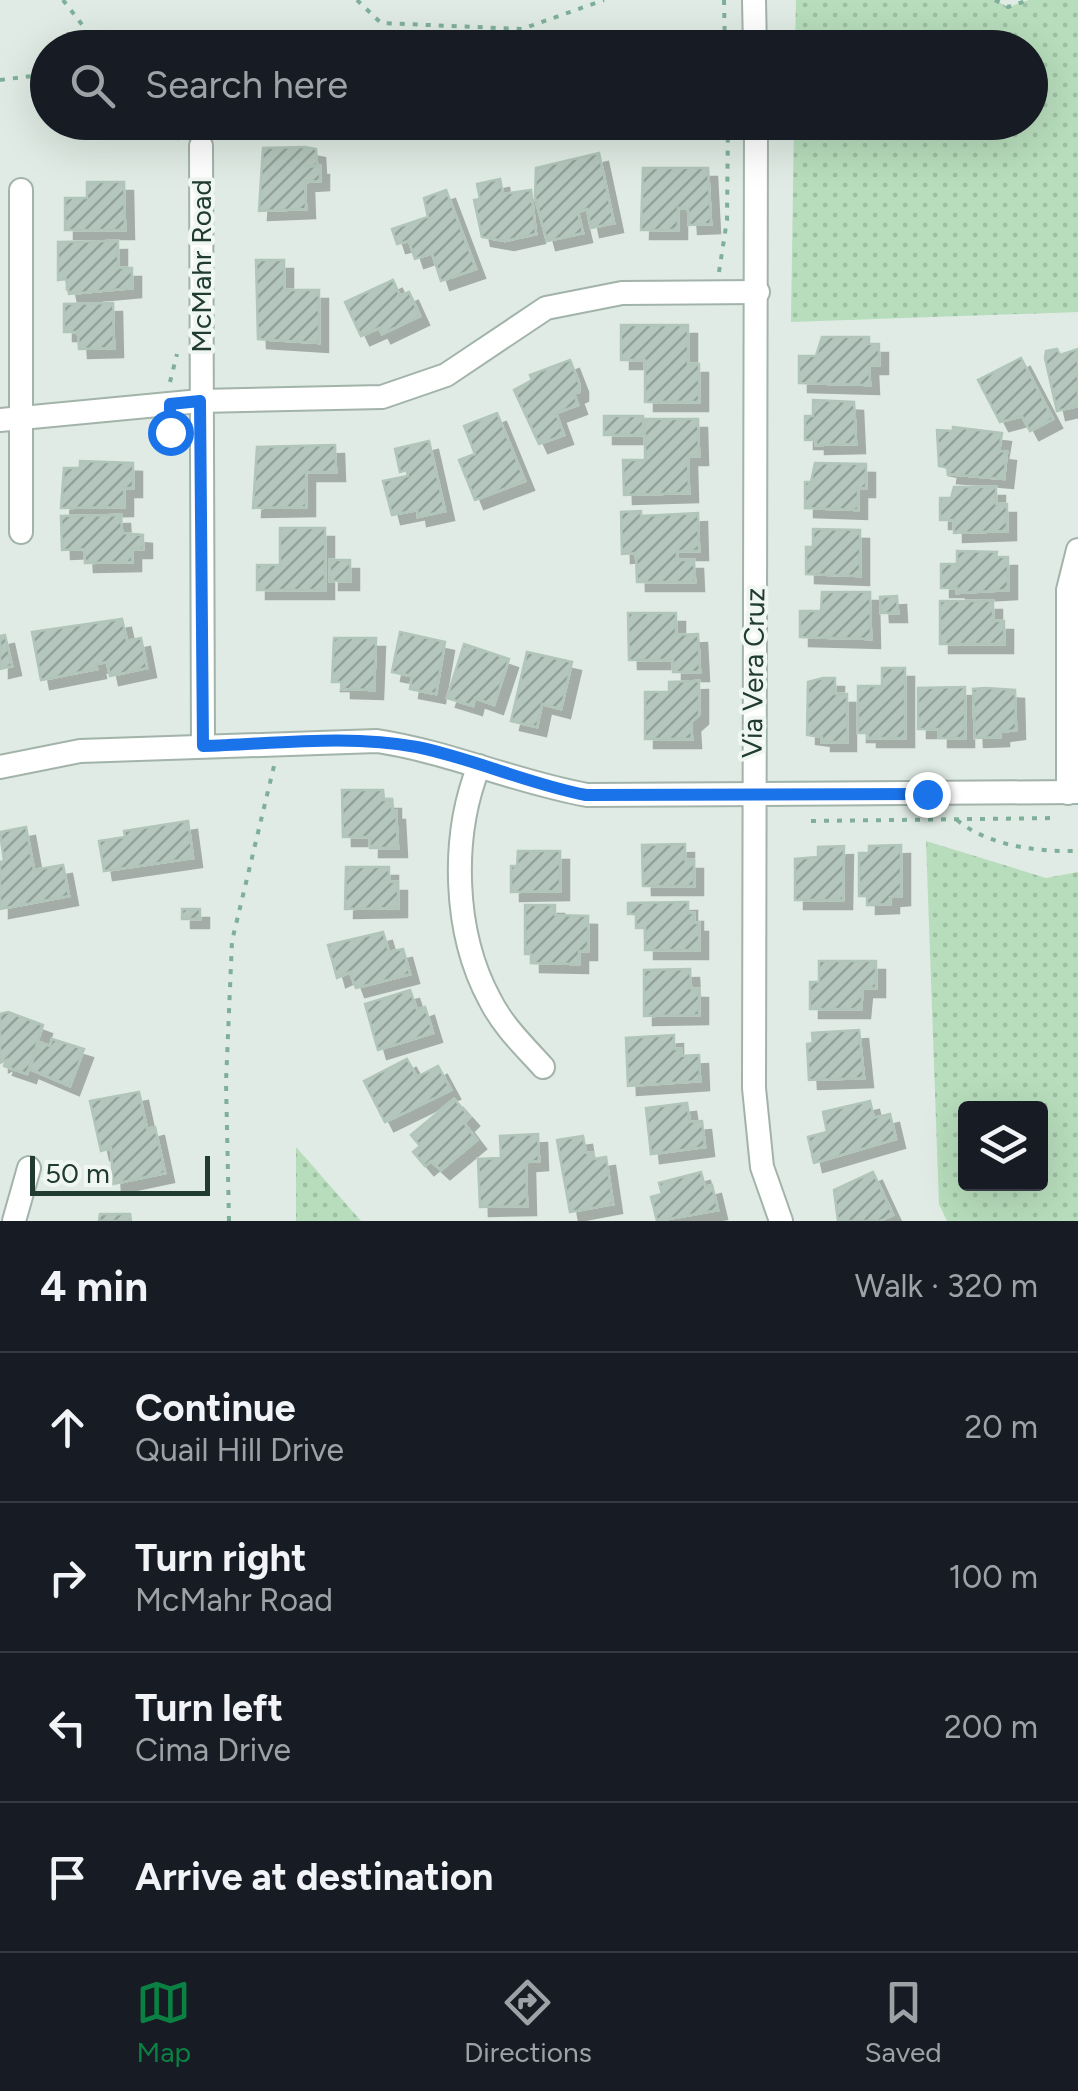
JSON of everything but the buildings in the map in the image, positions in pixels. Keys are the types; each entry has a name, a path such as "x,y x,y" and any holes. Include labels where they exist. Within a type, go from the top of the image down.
{"street":[{"path":"754,0 754,30"},
{"name":"Via Vera Cruz","path":"756,140 754,1088 762,1167 781,1221"},
{"name":"McMahr Road","path":"190,143 200,401 203,746"},
{"path":"22,190 11,419 22,532"},
{"path":"11,419 200,401 382,397 446,375 546,308 622,293 758,292"},
{"path":"0,768 80,750 377,741 420,748 536,786 586,795 1073,793 1068,590 1078,550"},
{"path":"479,766 469,792 459,877 472,954 490,1000 515,1038 543,1067"},
{"path":"14,1221 29,1168"}],"path":[{"path":"63,0 86,30"},
{"path":"357,0 381,23 522,30 604,0"},
{"path":"724,0 725,30"},
{"path":"995,0 1008,8 1029,0"},
{"path":"0,80 30,76"},
{"path":"186,140 190,143"},
{"path":"719,292 719,252 727,220 728,140"},
{"path":"170,404 170,370 179,350"},
{"path":"229,1221 226,1082 232,940 269,796 277,744"},
{"path":"927,794 977,836 1055,852 1078,851"},
{"path":"811,821 1062,818"}],"green space":[{"path":"796,0 995,0 1008,7 1029,0 1078,0 1078,312 791,322 794,140 1048,140 1048,30 795,30"},
{"path":"926,841 1046,878 1078,872 1078,1221 947,1221 939,1204"},
{"path":"296,1147 361,1221 296,1221"}],"route":[{"path":"170,432 170,404 200,401 203,746 377,741 420,748 536,786 586,795 927,794"}]}
